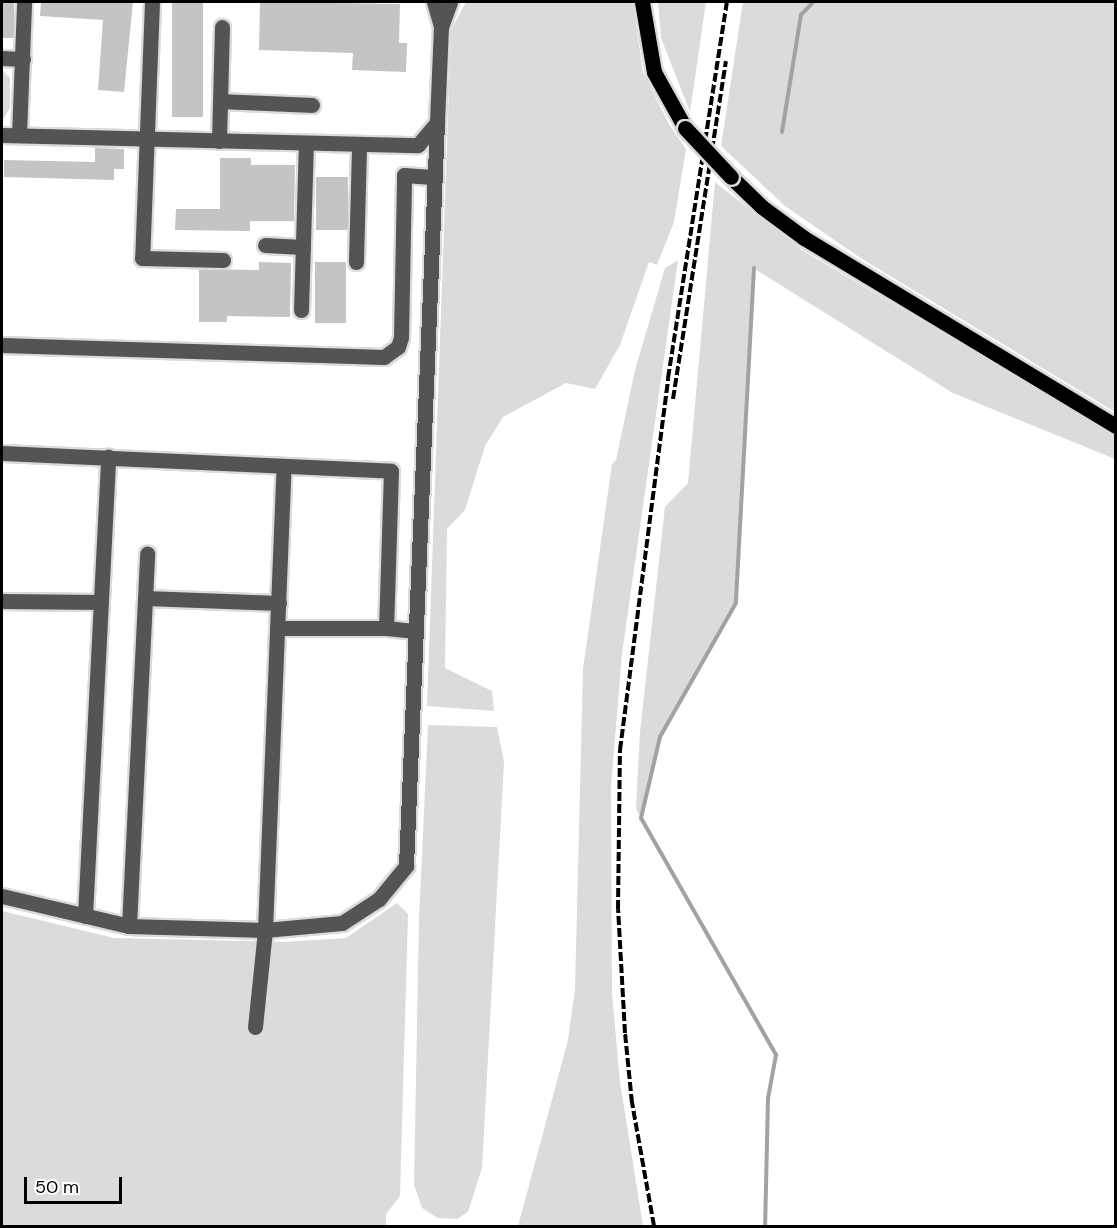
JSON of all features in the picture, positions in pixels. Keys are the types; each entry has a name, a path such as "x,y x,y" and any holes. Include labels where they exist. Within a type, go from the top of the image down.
{"main road":[{"path":"642,2 654,72 685,128 730,177 762,207 804,238 1116,426"}],"street":[{"path":"19,135 24,2"},
{"path":"152,2 142,258 223,260"},
{"path":"434,2 441,27"},
{"path":"2,897 129,926 265,930 342,924 379,899 406,866 426,442 441,27 450,2"},
{"path":"219,141 222,27"},
{"path":"2,58 23,59"},
{"path":"220,101 312,105"},
{"path":"2,135 358,146 418,145 437,122"},
{"path":"301,310 306,144"},
{"path":"356,262 358,146"},
{"path":"2,345 384,357 398,346 401,337 404,175 435,177"},
{"path":"265,244 303,247"},
{"path":"2,453 391,471 386,628"},
{"path":"86,916 108,457"},
{"path":"255,1027 265,930 284,466"},
{"path":"129,926 147,553"},
{"path":"145,598 279,603"},
{"path":"2,601 101,602"},
{"path":"277,628 386,628 416,631"}],"shaded area":[{"path":"466,2 633,2 643,72 670,126 686,149 674,222 657,265 649,262 620,345 595,389 566,383 503,417 485,446 465,510 447,529 445,668 492,691 494,711 427,706 451,30"},
{"path":"658,2 706,2 690,112 661,38"},
{"path":"743,2 1115,2 1115,412 862,259 785,206 721,146"},
{"path":"2,70 10,78 10,108 2,121"},
{"path":"715,182 802,250 1115,436 1115,459 953,393 755,269 736,603 660,737 641,818 636,809 640,732 665,507 688,483"},
{"path":"678,260 622,654 611,787 612,993 620,1082 643,1226 518,1226 568,1040 575,989 583,669 612,464 616,460 635,370 665,268"},
{"path":"428,725 497,727 504,762 482,1168 468,1212 457,1219 438,1218 422,1208 414,1185 419,919"},
{"path":"397,903 408,914 400,1196 386,1214 386,1226 2,1226 2,911 114,938 284,942 346,938"}],"building":[{"path":"2,2 14,2 14,38 2,38"},
{"path":"41,2 133,2 124,92 98,90 103,20 40,16"},
{"path":"172,2 203,2 203,117 172,117"},
{"path":"260,2 400,4 399,43 407,43 406,72 352,70 353,53 259,50"},
{"path":"95,148 124,149 124,169 114,169 114,180 4,177 4,160 95,162"},
{"path":"220,158 251,158 251,165 295,165 294,221 250,221 250,231 175,230 176,209 220,209"},
{"path":"316,177 348,177 348,230 316,230"},
{"path":"259,262 291,263 290,317 227,316 227,322 199,322 199,269 259,270"},
{"path":"315,262 346,262 346,323 315,323"}],"waterway":[{"path":"782,132 801,15 813,2"},
{"path":"754,268 736,603 660,737 641,818 776,1055 768,1098 765,1226"}],"railway":[{"path":"654,1226 632,1103 625,1033 618,909 620,750 668,378 727,2"},
{"path":"673,399 726,61"}]}
